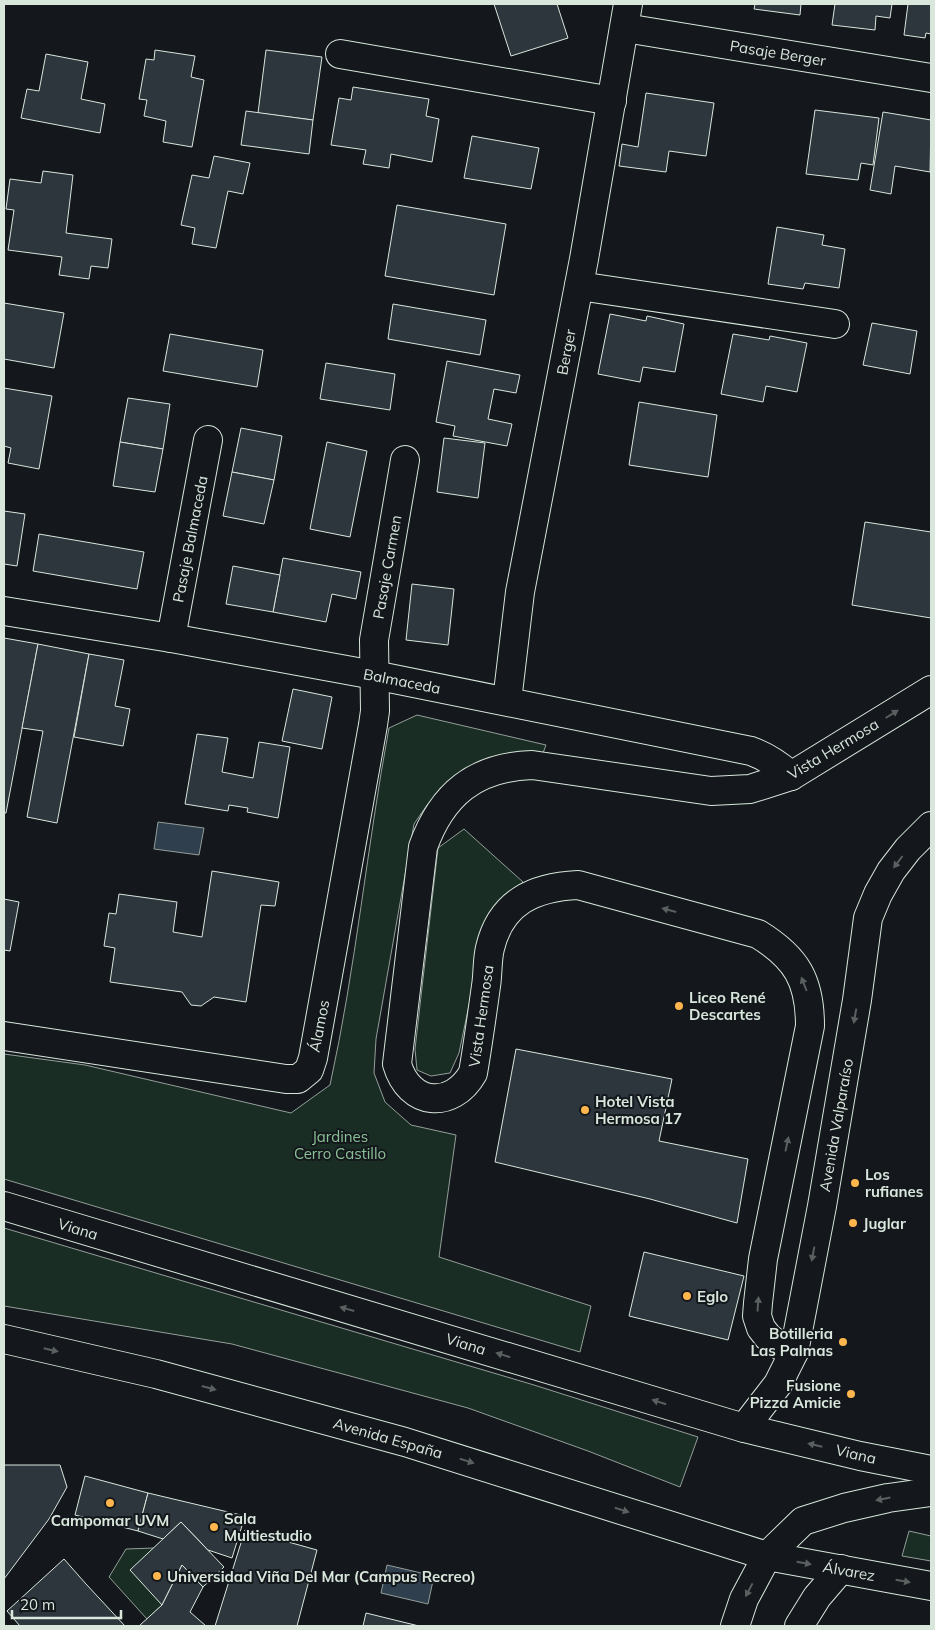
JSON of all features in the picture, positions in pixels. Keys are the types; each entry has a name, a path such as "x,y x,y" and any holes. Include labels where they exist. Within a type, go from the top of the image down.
{"street":[{"name":"Pasaje Berger","path":"626,16 931,78"},
{"name":"Berger","path":"507,701 520,592 579,286 626,16"},
{"path":"340,54 612,101"},
{"path":"579,286 834,324"},
{"name":"Pasaje Balmaceda","path":"171,638 208,440"},
{"name":"Pasaje Carmen","path":"374,675 374,640 405,460"},
{"name":"Balmaceda","path":"4,611 171,638 374,675 751,751 766,756 791,776"},
{"name":"Álamos","path":"4,1036 286,1079 298,1079 308,1070 313,1058 374,725 376,711 374,675"},
{"name":"Vista Hermosa","path":"794,1352 768,1337 757,1316 763,1259 810,1026 808,993 791,959 776,945 758,934 578,885 558,886 538,891 512,908 495,932 490,950 473,1073 467,1084 457,1092 445,1097 432,1098 425,1096 408,1086 401,1076 397,1064 423,847 430,827 441,808 457,791 476,778 497,769 532,765 711,791 750,789 791,776 931,690"},
{"name":"Avenida Valparaíso","path":"744,1428 778,1384 794,1352 822,1206 857,1000 868,918 878,894 891,871 908,849 931,826"},
{"name":"Viana","path":"4,1206 744,1428 860,1456 931,1470"},
{"name":"Avenida España","path":"4,1340 156,1374 405,1442 766,1556"},
{"path":"735,1626 744,1599 766,1556 803,1521 844,1508 888,1498 931,1492"},
{"name":"Álvarez","path":"766,1556 931,1586"},
{"path":"799,1626 817,1597 841,1569"}],"green space":[{"name":"Jardines Cerro Castillo","path":"417,715 546,745 543,753 496,760 454,776 427,805 414,824 376,1039 374,1073 385,1102 411,1125 456,1135 439,1257 591,1306 580,1352 4,1179 4,1054 85,1065 291,1113 330,1085 347,996 389,728"},
{"path":"464,829 523,882 494,911 476,972 459,1053 450,1073 431,1076 417,1070 415,1049 438,848"},
{"path":"4,1228 534,1385 698,1437 680,1487 588,1451 468,1408 232,1344 4,1306"},
{"path":"909,1531 931,1536 931,1561 902,1556"},
{"path":"154,1548 162,1605 147,1619 109,1577 126,1549"}],"water":[{"path":"158,822 204,828 199,855 154,849"},
{"path":"387,1565 434,1576 428,1604 381,1593"}],"building":[{"path":"494,4 557,4 568,38 511,56"},
{"path":"755,4 801,4 800,15 754,9"},
{"path":"835,4 892,4 890,18 876,16 875,30 832,25"},
{"path":"908,4 931,4 931,34 926,33 925,38 904,35"},
{"path":"155,50 195,56 191,77 204,80 192,147 163,142 166,121 144,116 147,100 139,99 146,59 154,60"},
{"path":"266,50 322,57 313,120 258,113"},
{"path":"46,54 88,62 81,99 105,104 100,133 21,118 27,89 39,91"},
{"path":"353,87 429,99 426,116 439,119 432,162 391,154 389,168 363,164 366,150 331,145 339,98 351,100"},
{"path":"646,93 714,103 706,156 669,151 666,172 619,166 622,144 638,147"},
{"path":"815,110 879,118 873,165 861,163 858,180 806,174"},
{"path":"246,111 313,120 309,154 241,145"},
{"path":"883,112 931,120 930,172 895,166 891,194 870,190"},
{"path":"472,136 539,148 531,189 464,178"},
{"path":"214,156 250,163 243,194 228,191 216,248 192,244 195,228 181,225 192,175 209,178"},
{"path":"43,171 73,175 66,233 112,239 108,268 91,266 89,279 59,275 62,257 8,250 14,210 6,209 10,179 41,183"},
{"path":"397,205 506,224 494,295 385,276"},
{"path":"777,227 824,235 822,245 845,249 839,288 805,283 803,289 768,284"},
{"path":"4,303 64,313 54,368 4,359"},
{"path":"393,304 486,320 480,355 388,339"},
{"path":"610,314 646,321 647,316 684,324 675,372 643,367 640,382 598,374"},
{"path":"872,323 917,331 910,374 863,365"},
{"path":"170,334 263,350 257,387 163,371"},
{"path":"733,334 769,340 770,336 807,343 797,392 766,386 763,402 721,394"},
{"path":"447,361 520,375 516,393 494,389 488,419 512,424 507,446 453,436 455,426 436,422"},
{"path":"326,363 395,374 390,410 320,399"},
{"path":"4,388 52,396 39,469 8,463 11,448 4,446"},
{"path":"128,398 170,404 163,449 120,442"},
{"path":"639,402 717,415 708,477 629,465"},
{"path":"241,428 282,436 274,480 232,472"},
{"path":"444,438 485,443 478,498 437,492"},
{"path":"120,442 163,449 155,492 113,486"},
{"path":"327,442 367,451 350,537 310,529"},
{"path":"232,472 274,480 264,524 223,516"},
{"path":"4,511 25,514 17,566 4,564"},
{"path":"865,522 931,532 931,618 852,605"},
{"path":"39,534 144,552 137,589 33,571"},
{"path":"283,558 361,572 356,599 332,594 326,622 273,612"},
{"path":"233,566 280,575 273,612 226,604"},
{"path":"412,584 454,589 448,645 406,640"},
{"path":"4,638 38,644 6,813 4,813"},
{"path":"38,644 89,654 57,823 27,817 43,731 22,728"},
{"path":"89,654 124,660 115,706 130,709 123,746 74,737"},
{"path":"293,689 332,697 322,749 282,741"},
{"path":"197,734 228,738 222,772 253,778 259,742 290,747 278,818 247,812 248,808 229,805 228,811 185,804"},
{"path":"212,871 279,882 275,906 261,905 246,1002 214,997 201,1006 191,1005 182,992 110,982 115,948 104,946 109,913 116,914 119,894 177,902 173,932 202,937"},
{"path":"4,899 19,902 10,951 4,950"},
{"name":"Hotel Vista Hermosa 17","path":"516,1049 672,1079 659,1141 748,1159 737,1223 650,1199 495,1162"},
{"name":"Eglo","path":"644,1252 744,1276 728,1340 629,1316"},
{"path":"4,1465 60,1465 67,1487 49,1519 4,1579"},
{"path":"85,1476 148,1493 138,1531 75,1515"},
{"name":"Sala Multiestudio","path":"148,1493 245,1516 232,1558 208,1550 181,1522 163,1539 138,1531"},
{"path":"181,1522 224,1567 203,1587 182,1565 162,1605 130,1570"},
{"path":"245,1530 317,1550 297,1626 215,1626"},
{"path":"64,1559 125,1626 20,1626 7,1611"},
{"path":"182,1565 203,1587 190,1612 206,1626 139,1626 162,1605"},
{"path":"366,1613 419,1626 363,1626"}],"place":[{"name":"Liceo René Descartes","path":"679,1006"},
{"name":"Hotel Vista Hermosa 17","path":"585,1110"},
{"name":"Los rufianes","path":"855,1183"},
{"name":"Juglar","path":"853,1223"},
{"name":"Eglo","path":"687,1296"},
{"name":"Botilleria Las Palmas","path":"843,1342"},
{"name":"Fusione Pizza Amicie","path":"851,1394"},
{"name":"Campomar UVM","path":"110,1503"},
{"name":"Sala Multiestudio","path":"214,1527"},
{"name":"Universidad Viña Del Mar (Campus Recreo)","path":"157,1576"}]}
